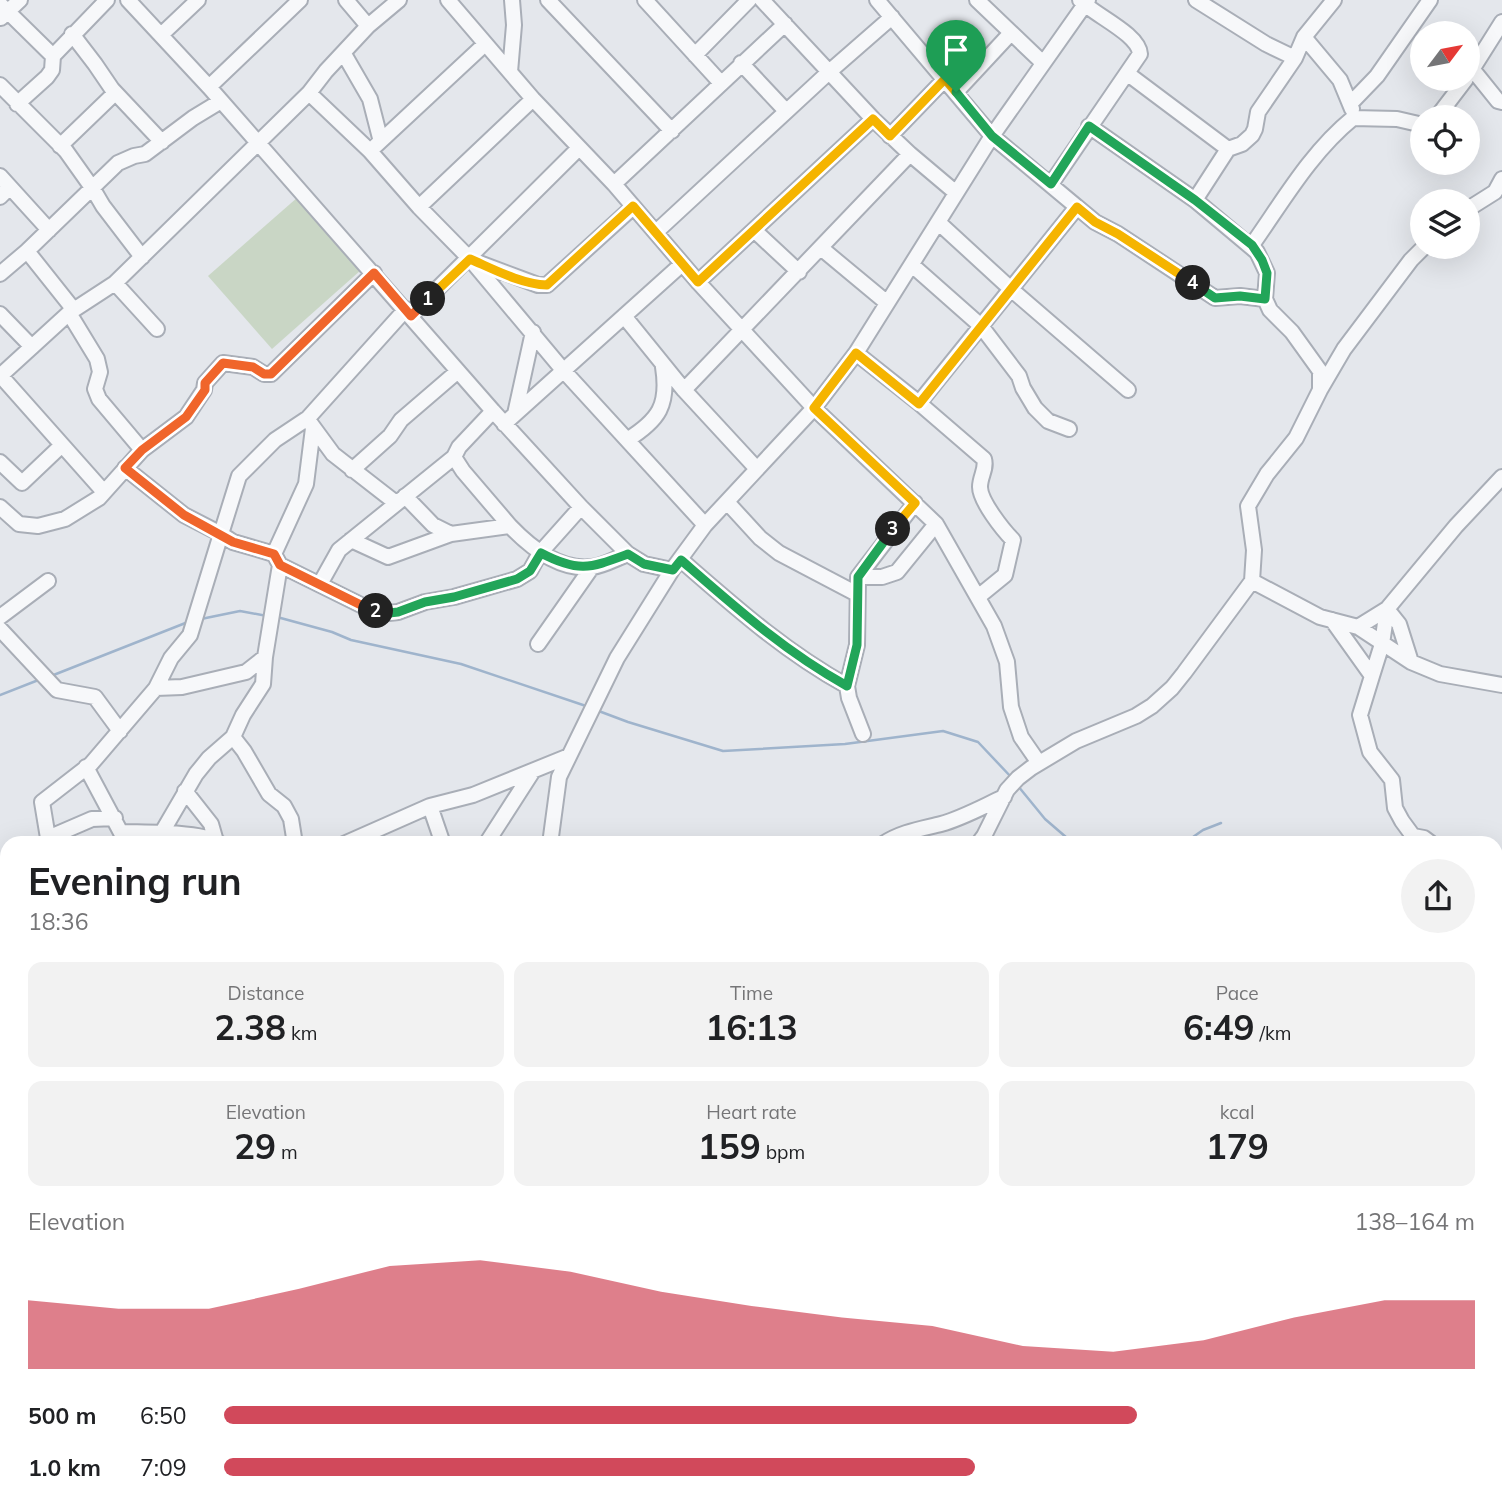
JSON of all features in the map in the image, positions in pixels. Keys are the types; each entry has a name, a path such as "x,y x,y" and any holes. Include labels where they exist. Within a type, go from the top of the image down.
{"street":[{"path":"20,0 2,12 53,56"},
{"path":"17,104 47,77 52,70 53,56 107,0"},
{"path":"128,0 209,87 494,411 510,419 581,507 628,554 644,564 677,565 763,632 811,666 847,686"},
{"path":"161,35 198,0"},
{"path":"209,87 300,0"},
{"path":"346,0 368,26"},
{"path":"104,492 0,375 72,311 115,283 309,93 368,26 399,0"},
{"path":"448,0 533,99 614,184 698,282 814,408 936,524 995,626 1007,662 1011,707 1021,737 1039,763"},
{"path":"510,72 512,0"},
{"path":"548,0 672,131"},
{"path":"646,0 720,82"},
{"path":"695,55 749,0"},
{"path":"762,0 890,136 955,192"},
{"path":"877,0 992,136 1095,222 1118,234 1215,298 1240,296 1265,299"},
{"path":"977,0 1043,63"},
{"path":"1196,0 1266,44 1295,58"},
{"path":"1195,200 1228,149 1242,144 1252,135 1258,112 1295,58 1304,37 1334,0"},
{"path":"1252,245 1314,157 1339,130 1430,0"},
{"path":"551,836 559,777 617,658 705,526 814,408 856,353 886,302 939,223 955,192 1084,2 1126,33 1139,47 1140,54 1051,184"},
{"path":"656,232 892,17"},
{"path":"1480,57 1502,22"},
{"path":"614,184 785,24"},
{"path":"72,34 115,93 162,142"},
{"path":"956,92 1010,34"},
{"path":"1304,37 1340,80 1352,110"},
{"path":"370,151 380,138 485,44"},
{"path":"344,54 370,99 380,138"},
{"path":"741,63 786,111"},
{"path":"1128,74 1228,149"},
{"path":"890,136 945,79"},
{"path":"1480,85 1502,102"},
{"path":"1446,105 1457,91"},
{"path":"2,92 60,146 142,257"},
{"path":"60,146 115,93"},
{"path":"309,93 370,151 470,259 563,370 705,526"},
{"path":"419,207 533,99"},
{"path":"0,274 118,163 145,154 221,101"},
{"path":"1352,110 1410,122"},
{"path":"698,282 873,119"},
{"path":"1089,126 1195,200 1252,245 1267,273 1265,299 1270,310 1292,332 1320,372 1320,390"},
{"path":"48,836 42,802 86,767 120,731 156,688 171,658 190,635 239,477 275,440 310,423 408,312 470,259 579,148"},
{"path":"684,390 910,154"},
{"path":"0,176 5,192 49,230"},
{"path":"1480,201 1495,192 1502,179"},
{"path":"470,259 538,285 547,285 633,206"},
{"path":"919,404 1077,207"},
{"path":"939,223 1128,390"},
{"path":"754,230 799,272"},
{"path":"821,248 886,302"},
{"path":"27,251 72,311 97,359 100,372 95,388 99,399 142,450"},
{"path":"984,836 1004,797 1018,778 1094,732 1136,716 1152,706 1184,673 1252,581 1254,550 1248,506 1268,474 1296,438 1344,349 1412,259"},
{"path":"510,419 682,264"},
{"path":"912,265 981,326 1019,376 1035,408 1048,421 1069,429"},
{"path":"0,506 19,524 38,526 65,519 99,498 142,450 186,417 205,390 205,383 223,363 253,367 264,374 271,374 374,273"},
{"path":"115,283 158,328"},
{"path":"0,314 32,347"},
{"path":"624,316 684,390 757,469"},
{"path":"510,419 533,332"},
{"path":"856,353 984,459 986,466 980,487 983,497 1006,534 1013,540 1005,575 978,597"},
{"path":"627,440 652,421 664,401 666,386 662,364"},
{"path":"352,470 390,436 401,420 458,371"},
{"path":"320,584 339,550 454,457 459,447 494,411"},
{"path":"310,423 333,454 352,470 401,500 433,525 451,534"},
{"path":"162,834 185,791 209,758 233,737 262,684 277,560 306,484 310,423"},
{"path":"0,461 22,483 62,445"},
{"path":"454,457 510,527 541,553 564,565 592,567 628,554"},
{"path":"125,468 184,515 233,542 277,560 369,609 389,613 517,579 530,571 541,553 581,507"},
{"path":"1358,627 1387,609 1456,526 1502,477"},
{"path":"727,502 760,538 779,553 857,594"},
{"path":"863,734 847,686 857,645 858,577 915,503"},
{"path":"858,577 882,577 897,572 936,524"},
{"path":"351,540 388,557 451,534 510,527"},
{"path":"538,644 592,567"},
{"path":"0,617 48,581"},
{"path":"1252,581 1294,604 1332,620 1358,627 1412,662 1440,674 1502,685"},
{"path":"1387,609 1382,644 1360,715 1370,752 1392,780 1395,808 1413,836"},
{"path":"1387,609 1399,624 1412,662"},
{"path":"1332,620 1372,676"},
{"path":"0,629 57,690 95,697 120,731"},
{"path":"156,688 182,687 246,672 265,657"},
{"path":"233,737 269,794 284,806 291,819 294,836"},
{"path":"363,836 430,807 473,795 504,780 569,756"},
{"path":"86,767 121,831"},
{"path":"491,836 533,771"},
{"path":"185,791 211,824 215,836"},
{"path":"901,836 968,814 1004,797"},
{"path":"430,807 440,836"},
{"path":"59,836 92,819 121,831 178,836"}],"green space":[{"path":"298,197 361,270 272,349 208,276"}],"waterway":[{"path":"201,619 240,611 267,616"},
{"path":"277,617 351,640 461,664 586,706"},
{"path":"51,676 188,622"},
{"path":"0,695 41,679"},
{"path":"596,710 723,751 845,744 943,731 978,742 1012,778"},
{"path":"1018,786 1045,819 1065,836"},
{"path":"1194,836 1221,823"}],"route":[{"path":"945,79 956,92 992,136 1051,184 1089,126 1195,200 1252,245 1267,273 1265,299 1240,296 1215,298 1161,261 1095,222 1077,207 919,404 856,353 814,408 915,503 858,577 857,645 847,686 811,666 763,632 681,560 673,570 651,567 628,554 592,567 564,565 541,553 530,571 517,579 389,613 369,609 280,565 274,554 233,542 202,526 125,468 142,450 186,417 205,390 205,383 223,363 253,367 264,374 271,374 374,273 411,316 470,259 538,285 547,285 633,206 698,282 873,119 890,136 945,79"}]}
